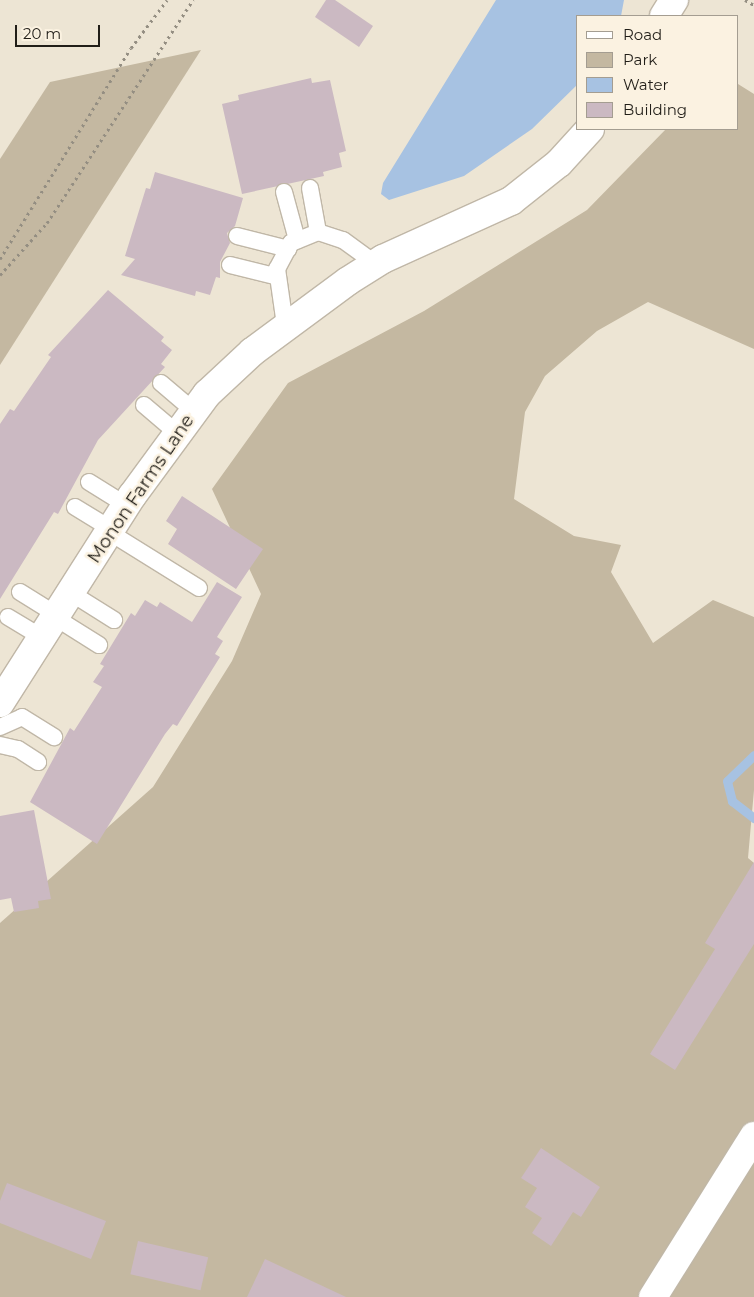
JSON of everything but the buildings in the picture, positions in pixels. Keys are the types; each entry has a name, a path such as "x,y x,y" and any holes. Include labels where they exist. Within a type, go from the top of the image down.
{"street":[{"path":"665,15 674,0"},
{"name":"Monon Farms Lane","path":"0,703 57,616 126,504 194,411 285,325 376,264 511,201 559,163 589,130"},
{"path":"653,1297 754,1136"}],"lane":[{"path":"310,188 318,232"},
{"path":"284,192 292,245"},
{"path":"285,325 276,269 292,245 318,232 343,240 376,264"},
{"path":"237,236 292,245"},
{"path":"230,264 278,277"},
{"path":"161,383 194,411"},
{"path":"144,405 177,433"},
{"path":"89,482 126,504"},
{"path":"75,507 199,588"},
{"path":"20,592 99,644"},
{"path":"8,617 57,616 114,620"},
{"path":"0,727 22,717 54,737"},
{"path":"0,745 18,749 38,762"}],"path":[{"path":"0,259 131,48 167,0"},
{"path":"0,276 47,223 193,0"},
{"path":"745,0 754,5"}],"green space":[{"path":"201,50 0,365 0,159 50,82"},
{"path":"739,85 754,94 754,349 648,302 597,331 545,376 525,412 514,499 574,536 621,545 611,572 653,643 713,600 754,617 754,790 748,858 754,863 754,1297 0,1297 0,923 153,787 232,661 261,594 212,489 288,383 424,311 587,210 665,130 739,130"}],"water":[{"path":"496,0 624,0 621,15 576,15 576,86 532,129 464,176 389,200 381,194 383,183"}],"waterway":[{"path":"754,755 727,781 732,801 754,818"}]}
